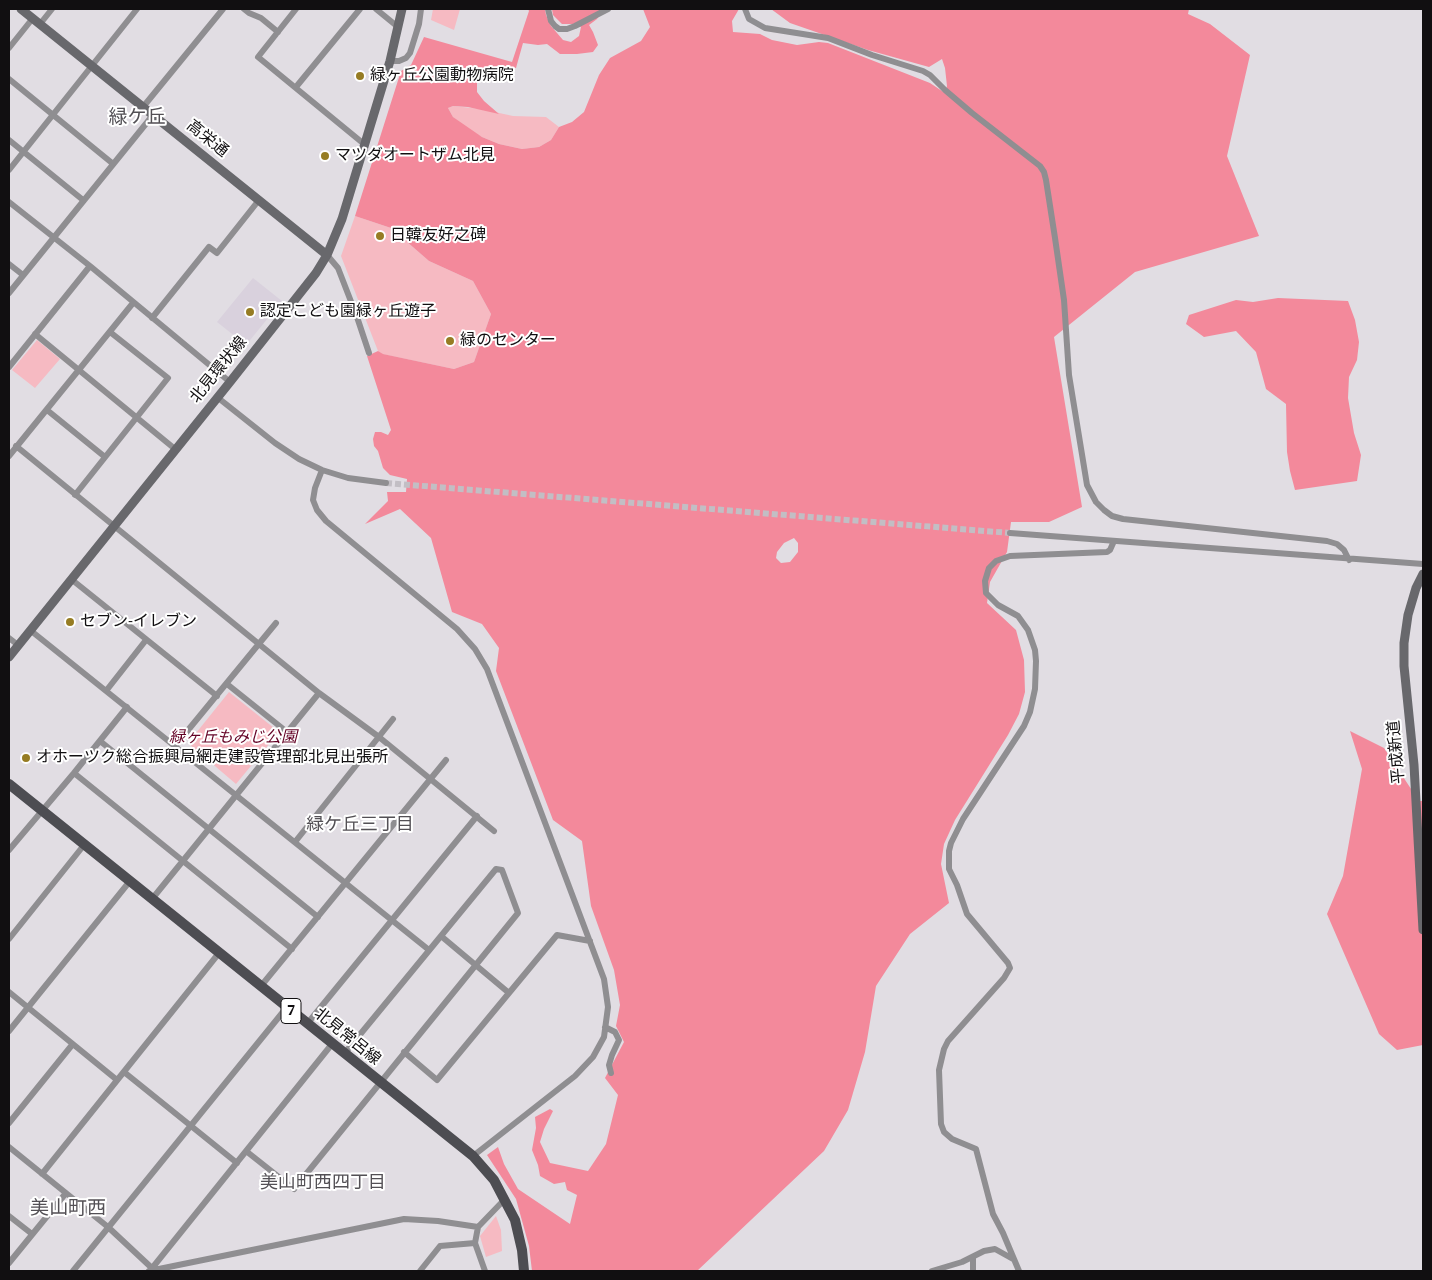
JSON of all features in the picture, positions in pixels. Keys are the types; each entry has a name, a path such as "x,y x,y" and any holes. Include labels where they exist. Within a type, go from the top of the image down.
{"main road":[{"name":"高栄通","path":"21,9 327,255"},
{"name":"北見環状線","path":"9,657 230,382 316,273 327,255 342,219 390,61 402,9"},
{"name":"平成新道","path":"1423,574 1416,588 1408,615 1404,643 1404,666 1414,765 1423,930"},
{"name":"北見常呂線","path":"9,784 473,1156 494,1180 515,1220 520,1239 524,1271"}],"street":[{"path":"9,48 36,21 52,9"},
{"path":"9,170 137,9"},
{"path":"143,107 223,9"},
{"path":"244,9 261,18 278,32"},
{"path":"296,9 258,57 364,144"},
{"path":"296,87 360,9"},
{"path":"376,9 398,27"},
{"path":"390,61 399,61 406,58 410,53 420,24 421,9"},
{"path":"548,9 555,26 559,29 567,29 608,9"},
{"path":"746,9 749,19 765,28 828,38 872,55 924,71 972,113 1040,166 1046,180 1055,238 1064,300 1069,375 1087,485 1096,502 1104,510 1112,516 1123,519 1327,541 1337,544 1344,550 1349,560"},
{"path":"9,79 112,163"},
{"path":"9,293 112,163 153,115"},
{"path":"9,140 83,200"},
{"path":"152,318 209,248 216,253 259,200"},
{"path":"9,202 90,266 230,382"},
{"path":"327,255 338,268 369,353"},
{"path":"9,264 23,275"},
{"path":"9,367 90,266"},
{"path":"9,456 133,303"},
{"path":"75,495 168,378 110,332"},
{"path":"35,334 175,449"},
{"path":"217,397 276,444 299,459 322,470 348,478 386,483"},
{"path":"47,410 105,457"},
{"path":"16,446 319,693 379,737 494,831"},
{"path":"322,470 315,488 314,500 317,510 326,521 457,629 475,649 487,669 604,978 608,1007 604,1037 593,1057 575,1076 473,1156"},
{"path":"1010,533 1349,560 1423,564"},
{"path":"1019,1271 993,1214 976,1149 952,1139 944,1132 941,1124 939,1070 944,1049 948,1041 1004,978 1010,968 1008,963 966,914 949,869 949,851 963,819 1024,726 1030,712 1035,690 1035,650 1028,630 1018,616 998,605 986,593 985,582 992,564 1010,556 1101,553 1110,550 1114,541"},
{"path":"71,579 217,696"},
{"path":"175,746 276,623"},
{"path":"30,630 429,950"},
{"path":"9,638 18,645"},
{"path":"106,691 146,640"},
{"path":"226,684 286,732"},
{"path":"152,899 319,693"},
{"path":"9,850 127,707"},
{"path":"295,842 393,719"},
{"path":"100,741 318,917"},
{"path":"261,986 446,760"},
{"path":"74,773 292,949"},
{"path":"307,1024 477,816"},
{"path":"9,938 84,845"},
{"path":"246,1151 294,1189 518,914 502,870 496,869 344,1054"},
{"path":"9,1031 130,881"},
{"path":"404,1052 437,1080 557,935 590,941"},
{"path":"441,936 509,992"},
{"path":"42,1174 219,953"},
{"path":"9,992 117,1080"},
{"path":"72,1271 287,1008"},
{"path":"605,1027 615,1032 619,1040 609,1065 611,1073"},
{"path":"152,1270 332,1044"},
{"path":"9,1124 72,1045"},
{"path":"124,1072 236,1163"},
{"path":"9,1147 108,1227 152,1270"},
{"path":"9,1263 66,1193"},
{"path":"485,1271 475,1243 478,1227 505,1199"},
{"path":"9,1216 32,1234"},
{"path":"152,1270 404,1219 438,1221 478,1227"},
{"path":"420,1271 440,1246 475,1243"},
{"path":"932,1271 962,1262 984,1251 995,1249 1013,1259"},
{"path":"973,1256 973,1271"}],"shaded area":[{"path":"528,9 545,9 551,26 563,40 571,42 579,36 581,27 573,24 562,24 553,15 552,9 604,9 597,19 589,25 598,45 593,52 560,54 547,44 523,43 516,68 503,66 485,68 477,81 477,92 499,114 468,107 453,106 448,108 453,117 482,137 499,144 522,149 539,147 551,140 559,127 572,122 584,112 599,75 610,58 641,41 650,27 643,9 739,9 732,21 733,32 760,34 772,40 797,45 819,42 828,43 930,83 945,93 947,86 942,59 929,67 868,50 790,23 771,9 1189,9 1188,14 1210,24 1250,55 1227,156 1259,236 1135,272 1054,337 1082,507 1049,522 1011,522 1007,552 990,582 987,603 1016,630 1024,660 1025,692 1019,714 1008,735 955,820 944,844 941,864 949,903 910,934 876,986 865,1052 848,1110 824,1151 697,1271 532,1271 529,1246 516,1199 487,1155 498,1147 504,1164 518,1189 570,1224 577,1195 567,1190 565,1182 554,1184 540,1176 532,1150 536,1128 535,1117 550,1109 553,1111 540,1142 550,1163 588,1171 606,1144 618,1095 605,1078 624,1042 616,1026 620,1005 614,970 591,906 582,841 553,820 496,671 499,648 482,624 452,612 431,538 400,509 365,524 388,501 387,492 406,492 407,479 390,475 383,468 378,451 374,446 375,432 388,435 391,430 367,356 378,351 383,354 454,369 474,362 491,314 473,281 429,261 391,228 355,216 401,71 411,65 424,37 512,62 529,11","holes":["794,538 798,543 798,552 790,562 781,563 776,558 777,552 784,543"]},
{"name":"認定こども園緑ヶ丘遊子","path":"253,278 282,301 246,345 217,322"},
{"path":"1278,298 1348,301 1355,320 1359,342 1357,360 1349,377 1348,398 1354,433 1361,455 1357,481 1295,490 1287,452 1286,404 1266,389 1256,352 1236,331 1204,337 1186,324 1189,315 1236,300 1253,302"},
{"path":"1350,731 1384,748 1419,801 1423,801 1423,1045 1397,1050 1379,1034 1327,914 1343,876 1362,769"}],"green space":[{"path":"433,9 460,9 454,30 431,20"},
{"path":"453,106 481,109 513,116 546,117 559,127 551,140 539,147 522,149 499,144 466,128 453,117 448,108"},
{"path":"355,216 391,228 429,261 473,281 491,314 474,362 454,369 382,354 378,351 341,256"},
{"path":"37,340 60,359 35,388 12,370"},
{"name":"緑ヶ丘もみじ公園","path":"229,692 279,732 236,784 188,743"},
{"path":"496,1216 501,1230 502,1251 486,1257 480,1236"}],"tunnel":[{"path":"386,483 1010,533"}],"place":[{"name":"緑ヶ丘公園動物病院","path":"360,76"},
{"name":"マツダオートザム北見","path":"325,156"},
{"name":"日韓友好之碑","path":"380,236"},
{"name":"認定こども園緑ヶ丘遊子","path":"250,312"},
{"name":"緑のセンター","path":"450,341"},
{"name":"セブン-イレブン","path":"70,622"},
{"name":"オホーツク総合振興局網走建設管理部北見出張所","path":"26,758"}],"district":[{"name":"緑ケ丘","path":"137,118"},
{"name":"緑ケ丘三丁目","path":"360,825"},
{"name":"美山町西四丁目","path":"323,1183"},
{"name":"美山町西","path":"68,1209"}]}
